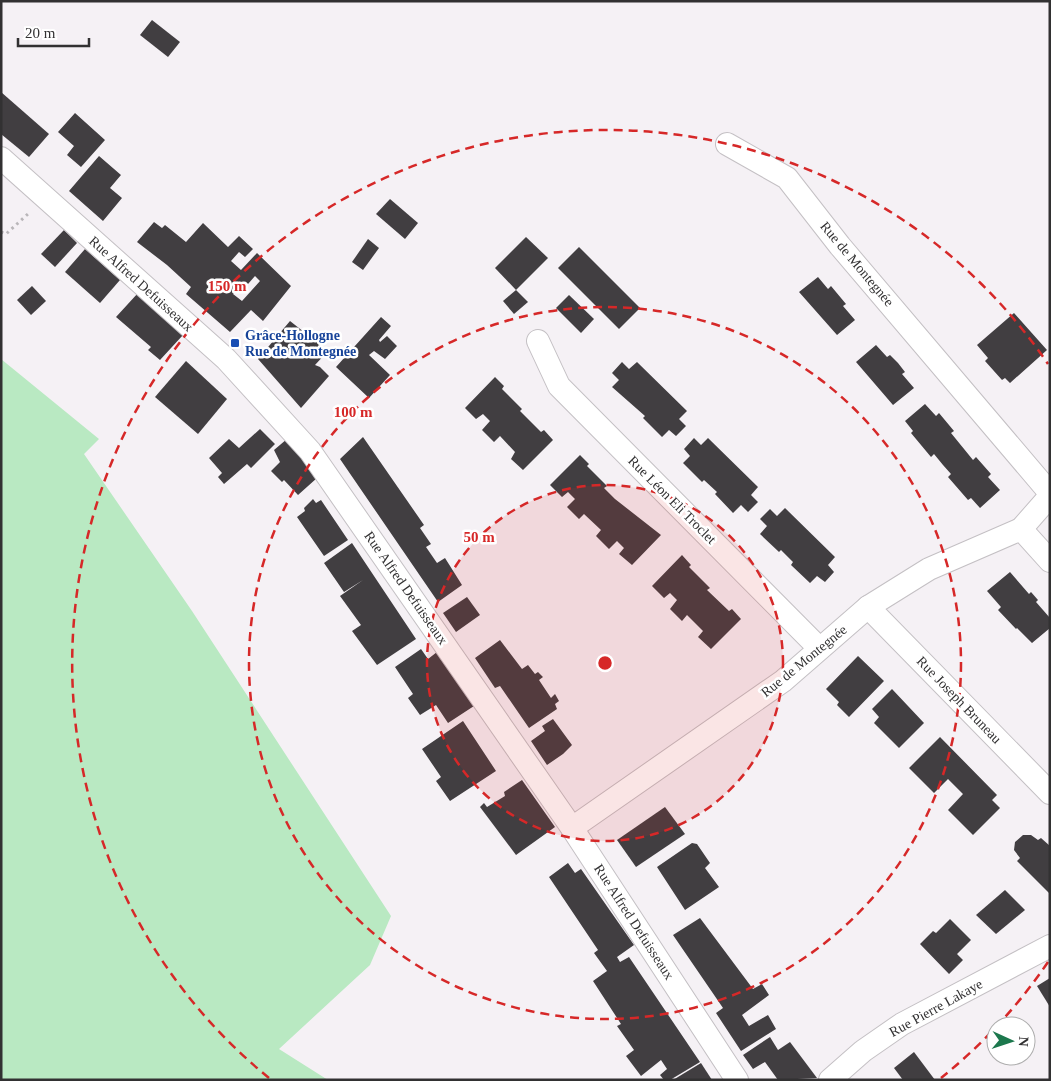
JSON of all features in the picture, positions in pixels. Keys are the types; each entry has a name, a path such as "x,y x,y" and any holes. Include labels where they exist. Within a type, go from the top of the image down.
{"street":[{"name":"Rue de Montegnée","path":"572,828 783,681 868,607 929,569 1021,529 1050,495 840,246 787,178 728,144"},
{"name":"Rue Alfred Defuisseaux","path":"1,158 226,359 310,451 572,828 738,1080"},
{"name":"Rue Léon Eli Troclet","path":"538,342 559,386 819,648"},
{"path":"1021,529 1050,561"},
{"name":"Rue Joseph Bruneau","path":"868,607 1050,793"},
{"name":"Rue Pierre Lakaye","path":"830,1080 864,1051 902,1024 1050,946"}],"path":[{"path":"1,232 6,234 46,198"}],"green space":[{"path":"1,359 99,439 84,454 192,611 391,916 370,965 279,1049 328,1080 1,1080"}],"building":[{"path":"152,20 180,42 168,57 140,35"},
{"path":"1,92 49,134 29,157 1,134"},
{"path":"75,113 105,140 81,167 67,155 74,146 58,132"},
{"path":"99,156 121,175 110,188 122,198 103,221 69,191"},
{"path":"390,199 418,223 405,239 376,214"},
{"path":"154,222 162,228 165,225 186,242 203,223 228,247 239,236 253,249 245,257 239,252 231,261 241,270 257,253 291,286 263,321 251,310 230,332 186,294 191,287 167,265 137,242","holes":["255,276 260,281 242,301 233,294 244,282 248,284"]},
{"path":"64,230 77,243 55,267 41,254"},
{"path":"526,237 548,258 516,290 495,268"},
{"path":"368,239 379,248 363,270 352,262"},
{"path":"579,247 640,308 619,329 558,268"},
{"path":"85,249 120,280 100,303 65,272"},
{"path":"818,277 828,289 831,286 846,304 843,306 855,320 837,335 799,292"},
{"path":"32,286 46,301 31,315 17,300"},
{"path":"516,290 528,302 514,314 503,301"},
{"path":"138,293 183,335 160,360 148,350 151,347 116,317"},
{"path":"569,295 594,319 581,333 556,308"},
{"path":"1014,313 1047,350 1010,383 1005,378 1002,380 985,361 988,358 977,345"},
{"path":"381,317 391,326 379,340 380,342 387,336 397,346 385,359 374,351 369,355 390,375 369,398 336,367"},
{"path":"290,321 328,351 315,365 320,367 329,376 301,408 258,359"},
{"path":"876,345 887,357 890,355 898,363 905,372 902,374 914,388 893,405 856,362"},
{"path":"186,361 227,399 198,434 155,397"},
{"path":"622,362 629,369 637,362 687,411 679,419 686,426 676,436 669,430 662,437 643,418 645,416 612,387 619,380 612,373"},
{"path":"495,377 504,386 502,389 522,409 520,411 541,432 544,430 553,440 523,470 511,459 515,452 500,436 494,442 482,430 490,421 483,414 476,419 465,408"},
{"path":"925,404 936,416 939,413 954,431 951,433 973,460 976,457 991,474 988,477 1000,490 980,508 971,498 968,500 948,477 951,474 934,454 931,457 911,433 913,431 905,421"},
{"path":"260,429 275,444 251,468 247,464 224,484 218,477 222,473 209,458 229,439 239,448"},
{"path":"363,437 424,525 420,528 431,544 426,547 437,563 445,558 462,585 438,602 340,459"},
{"path":"694,438 701,445 708,438 758,487 751,495 758,502 748,512 741,505 733,513 715,494 717,492 704,480 702,482 683,463 690,456 684,449"},
{"path":"287,439 317,478 298,495 284,480 282,482 271,471 280,462 274,450"},
{"path":"580,455 589,464 587,466 607,486 604,488 615,499 661,535 632,565 619,554 624,548 617,541 609,549 596,536 601,530 584,514 579,519 567,507 575,499 568,492 562,497 550,485"},
{"path":"313,499 316,503 321,500 348,540 324,556 297,517 305,511 304,508"},
{"path":"785,508 835,557 828,565 834,572 825,582 817,576 810,583 791,565 793,562 781,550 779,552 760,534 767,526 760,519 770,509 777,516"},
{"path":"352,543 416,639 377,665 352,631 361,625 340,596 363,580 344,592 324,563"},
{"path":"682,555 691,565 689,567 710,588 707,590 729,611 732,609 741,619 711,649 698,637 703,631 687,615 682,621 670,609 677,600 670,593 664,598 652,586"},
{"path":"1010,572 1029,594 1031,592 1038,600 1036,602 1050,618 1050,628 1032,643 998,610 1001,607 987,591"},
{"path":"467,597 480,615 456,632 443,613"},
{"path":"500,640 522,669 528,665 535,674 538,672 543,677 539,680 551,698 555,694 559,701 555,704 557,709 529,728 500,686 495,688 475,658"},
{"path":"421,649 428,659 437,652 474,706 448,723 436,705 420,715 408,698 413,694 395,667"},
{"path":"858,656 884,681 849,717 837,705 839,702 826,689"},
{"path":"892,689 924,723 899,748 874,723 879,717 872,709"},
{"path":"553,719 572,745 547,765 531,741 545,731 542,726"},
{"path":"463,721 496,771 450,801 436,781 441,777 422,749"},
{"path":"940,737 997,795 992,800 1000,808 973,835 948,810 963,794 948,779 934,793 909,768"},
{"path":"522,780 555,827 516,855 480,807 484,803 487,807 505,796 504,792"},
{"path":"665,807 685,834 636,867 617,840"},
{"path":"1023,835 1031,835 1038,840 1041,838 1050,846 1050,894 1017,861 1020,858 1014,850 1015,842"},
{"path":"692,843 697,844 710,863 705,868 719,887 685,910 657,867"},
{"path":"568,863 575,873 581,869 634,945 617,957 620,962 629,957 700,1062 670,1080 664,1080 660,1075 667,1069 661,1060 641,1076 626,1056 634,1050 617,1026 621,1024 593,981 607,971 594,953 598,950 549,877"},
{"path":"1005,890 1025,910 996,934 976,915"},
{"path":"700,918 753,989 762,984 769,995 742,1015 749,1026 768,1015 776,1029 741,1051 716,1013 723,1008 673,935"},
{"path":"950,919 971,940 957,954 963,960 949,974 920,944 933,931 936,933"},
{"path":"1050,978 1050,1007 1037,986"},
{"path":"770,1037 778,1050 790,1042 817,1078 778,1080 765,1062 753,1069 743,1055"},
{"path":"914,1052 935,1080 903,1080 894,1068"},
{"path":"701,1063 712,1080 673,1080"}],"place":[{"name":"Grâce-Hollogne Rue de Montegnée","path":"235,343"}]}
